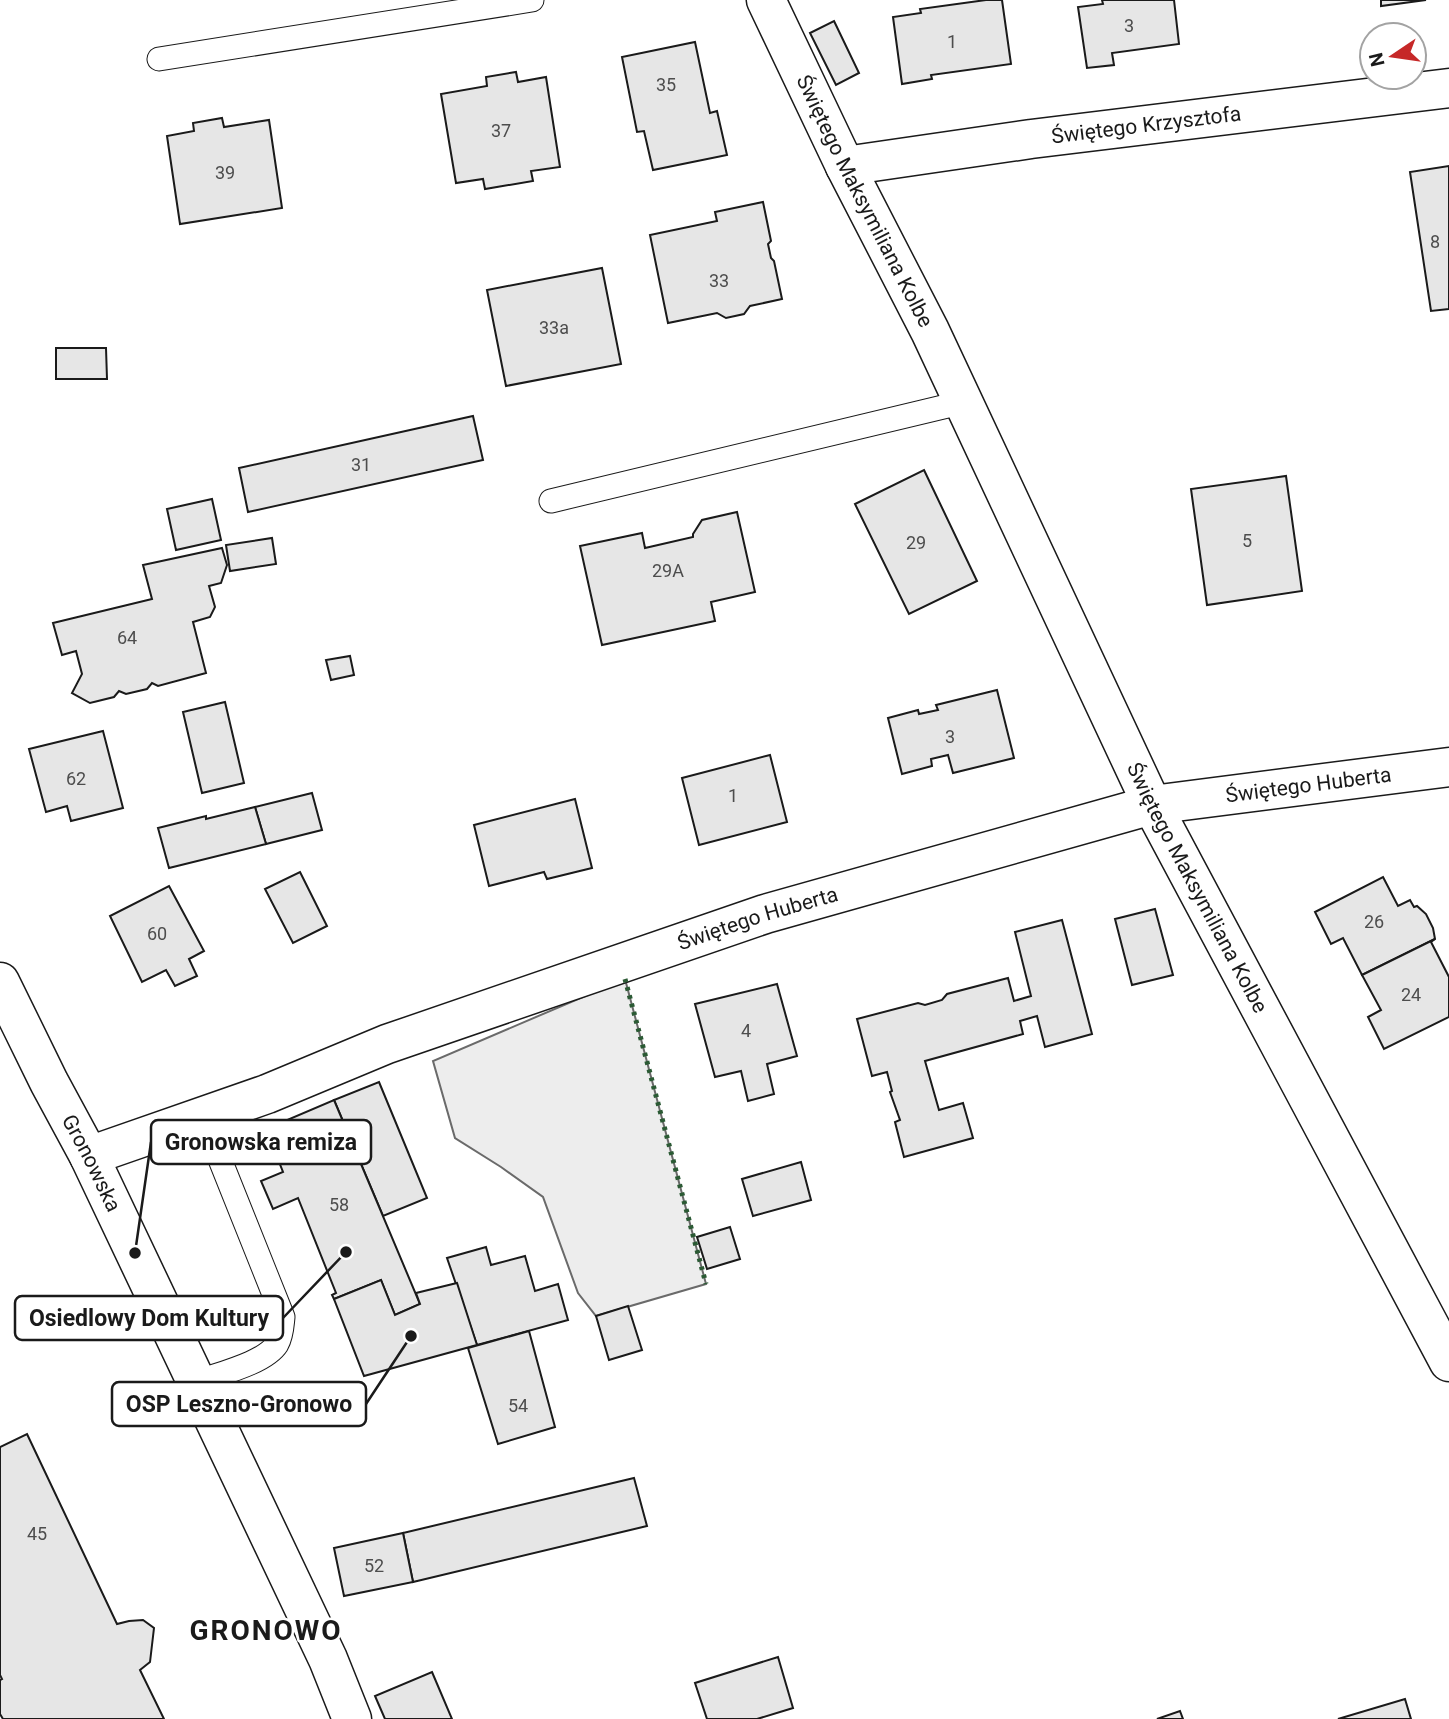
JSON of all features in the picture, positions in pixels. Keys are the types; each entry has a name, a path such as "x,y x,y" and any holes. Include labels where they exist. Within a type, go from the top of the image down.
{"street":[{"name":"Świętego Maksymiliana Kolbe","path":"766,0 845,166 964,402 1152,805 1449,1362"},
{"name":"Świętego Krzysztofa","path":"845,166 1031,139 1449,88"},
{"name":"Świętego Huberta","path":"89,1156 267,1094 387,1044 765,914 1152,805 1449,767"},
{"name":"Gronowska","path":"0,982 89,1156 197,1382 328,1659 352,1719"}],"lane":[{"path":"159,60 532,0"},
{"path":"551,501 964,402"},
{"path":"197,1382 266,1355 276,1345 282,1331 283,1317 203,1116"}],"shaded area":[{"path":"625,979 706,1284 596,1316 578,1293 543,1197 455,1138 433,1061"}],"building":[{"path":"1002,0 1011,64 931,75 932,79 902,84 893,17 921,13 920,9"},
{"path":"1102,0 1174,0 1179,44 1112,53 1114,65 1087,68 1078,7 1103,4"},
{"path":"1381,0 1426,0 1381,6"},
{"path":"834,21 859,73 836,85 810,33"},
{"path":"695,42 710,113 717,111 727,155 653,170 644,131 637,132 622,57"},
{"path":"516,72 518,82 546,77 560,167 531,171 533,181 485,189 483,179 456,183 441,94 487,86 486,77"},
{"path":"222,118 224,127 269,120 282,208 180,224 167,136 194,131 193,123"},
{"path":"1449,166 1449,309 1431,311 1410,172"},
{"path":"763,202 771,241 768,244 782,299 750,306 744,314 726,318 717,313 668,323 650,235 717,221 715,212"},
{"path":"602,268 621,364 506,386 487,290"},
{"path":"56,348 106,348 107,379 56,379"},
{"path":"473,416 483,460 248,512 239,468"},
{"path":"924,470 977,581 909,614 855,504"},
{"path":"1286,476 1302,591 1207,605 1191,489"},
{"path":"212,499 221,540 176,550 167,509"},
{"path":"737,512 755,592 711,602 715,621 602,645 580,546 642,533 645,548 693,537 702,520"},
{"path":"272,538 276,564 230,571 226,545"},
{"path":"222,548 227,565 221,583 209,586 215,607 210,617 193,622 206,673 158,686 152,683 147,689 126,694 119,691 114,697 90,703 72,693 82,674 76,651 62,655 53,623 152,599 143,565"},
{"path":"350,656 354,675 331,680 326,660"},
{"path":"997,690 1014,758 953,773 948,755 931,759 932,766 902,774 888,718 918,710 919,714 938,710 936,705"},
{"path":"225,702 244,783 202,793 183,712"},
{"path":"103,731 123,808 71,821 67,806 46,812 29,749"},
{"path":"770,755 787,822 699,845 682,778"},
{"path":"312,793 322,830 266,844 255,807"},
{"path":"575,799 592,868 547,879 544,872 489,886 474,825"},
{"path":"255,807 266,844 169,868 158,828"},
{"path":"300,872 327,926 293,943 265,889"},
{"path":"1383,877 1398,906 1410,900 1414,907 1417,906 1426,914 1435,939 1362,975 1343,938 1331,944 1315,912"},
{"path":"169,886 204,951 189,959 197,976 175,986 166,970 142,982 110,916"},
{"path":"1155,909 1173,975 1132,985 1115,919"},
{"path":"1062,920 1092,1034 1045,1047 1037,1016 1020,1021 1023,1034 925,1061 939,1110 963,1103 973,1138 904,1157 895,1122 900,1120 890,1092 892,1091 887,1072 872,1076 857,1019 918,1003 925,1005 942,1000 947,994 1008,978 1014,1001 1031,996 1015,932"},
{"path":"1435,939 1431,942 1449,977 1449,1017 1384,1049 1368,1017 1381,1010 1362,975"},
{"path":"777,984 797,1056 767,1064 774,1094 748,1101 741,1071 715,1077 695,1004"},
{"path":"379,1082 427,1198 383,1216 334,1100"},
{"path":"334,1100 420,1304 395,1315 381,1280 334,1299 332,1295 336,1293 298,1198 273,1209 261,1181 283,1172 266,1129"},
{"path":"801,1162 811,1200 753,1216 742,1179"},
{"path":"730,1227 740,1259 707,1269 697,1237"},
{"path":"486,1247 491,1265 525,1256 535,1291 558,1284 568,1320 477,1345 447,1258"},
{"path":"381,1280 395,1315 420,1304 416,1293 457,1283 477,1345 364,1376 334,1299"},
{"path":"628,1306 642,1350 609,1360 596,1316"},
{"path":"529,1331 555,1427 498,1444 468,1348"},
{"path":"27,1434 117,1624 143,1620 154,1628 150,1662 140,1670 164,1719 3,1719 0,1714 0,1447"},
{"path":"634,1478 647,1526 413,1582 403,1533"},
{"path":"403,1533 413,1582 344,1596 334,1548"},
{"path":"778,1657 793,1708 757,1719 707,1719 695,1683"},
{"path":"432,1672 452,1719 385,1719 375,1696"},
{"path":"1405,1699 1411,1719 1338,1719"},
{"path":"1180,1711 1183,1719 1157,1719"}],"hedge":[{"path":"625,979 706,1284"}],"place":[{"name":"Osiedlowy Dom Kultury","path":"346,1252"},
{"name":"Gronowska remiza","path":"135,1253"},
{"name":"OSP Leszno-Gronowo","path":"411,1336"}],"district":[{"name":"GRONOWO","path":"266,1630"}]}
